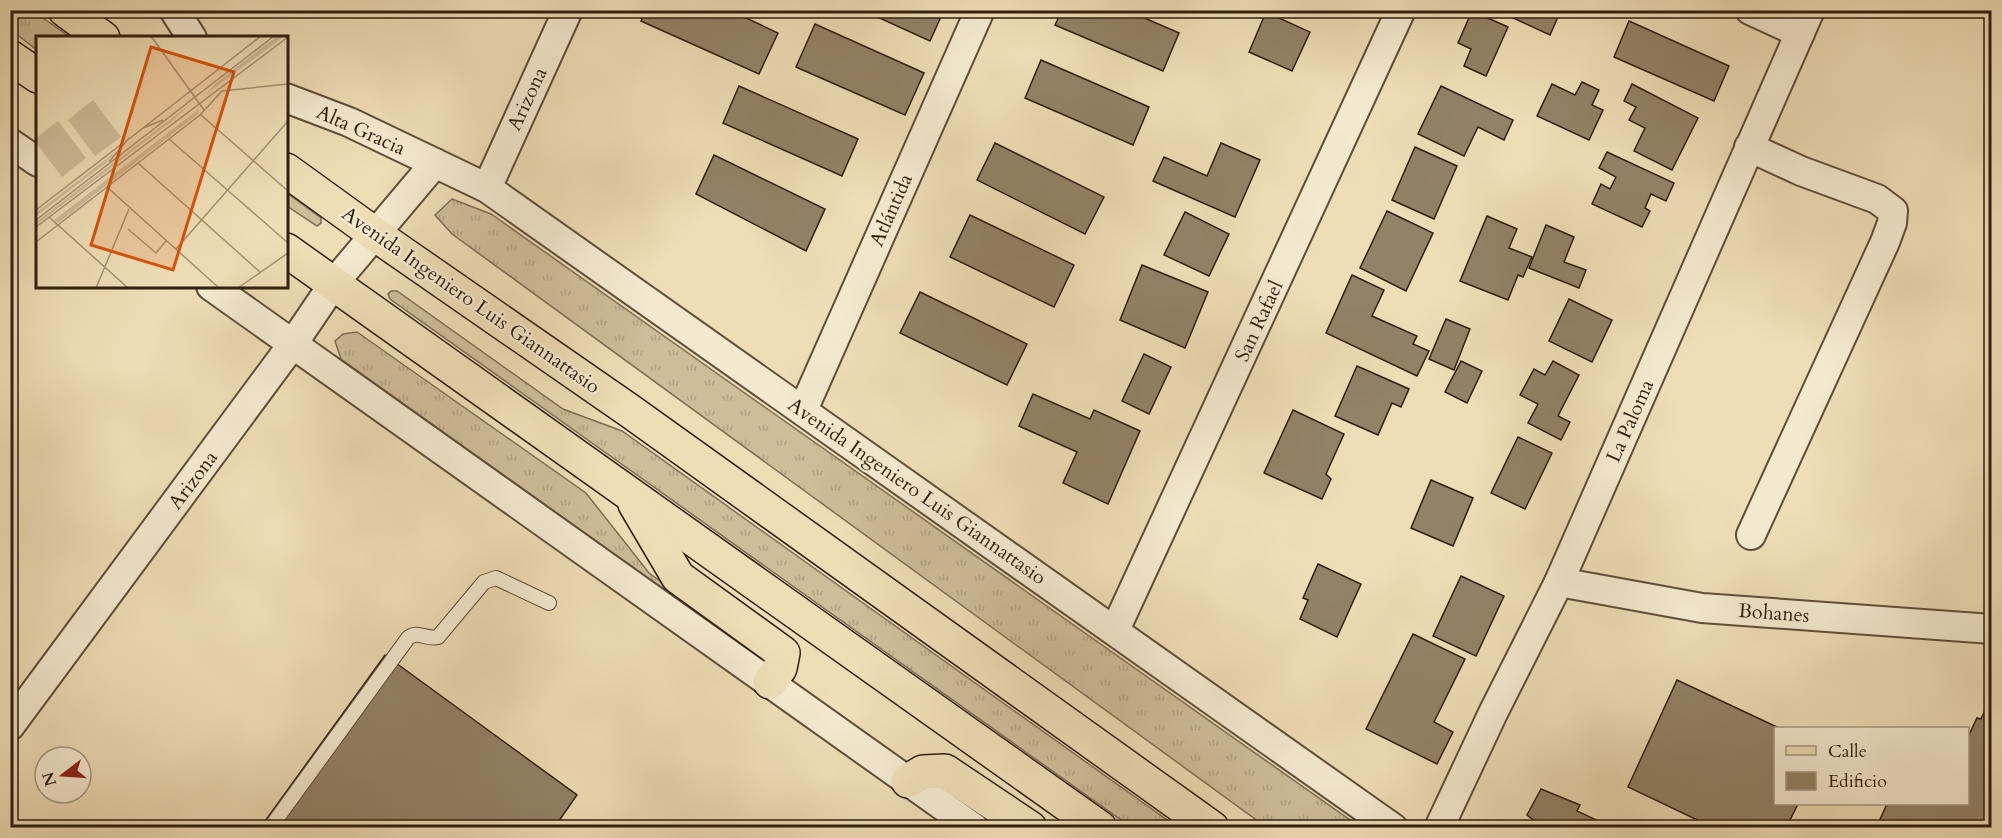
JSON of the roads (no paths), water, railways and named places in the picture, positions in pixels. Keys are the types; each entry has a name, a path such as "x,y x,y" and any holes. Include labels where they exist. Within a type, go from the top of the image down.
{"main road":[{"path":"65,10 100,36"},
{"path":"10,57 36,75"},
{"name":"Avenida Ingeniero Luis Giannattasio","path":"288,171 669,439 1212,828"},
{"path":"288,251 1100,828"},
{"path":"629,494 678,577 783,653 780,668 770,682"},
{"path":"908,781 923,772 945,771 1030,828"}],"street":[{"path":"174,10 191,36"},
{"name":"Arizona","path":"487,188 568,10"},
{"name":"Atlántida","path":"803,410 980,10"},
{"name":"San Rafael","path":"1115,630 1401,10"},
{"path":"1750,10 1805,22"},
{"name":"La Paloma","path":"1439,828 1493,713 1559,582 1805,22"},
{"name":"Alta Gracia","path":"288,99 349,122 435,163"},
{"path":"10,142 36,161"},
{"path":"1749,147 1801,171 1877,199 1893,211 1892,223 1885,242 1751,535"},
{"name":"Arizona","path":"10,726 292,345 334,283 435,163"},
{"name":"Avenida Ingeniero Luis Giannattasio","path":"435,163 487,188 1393,828"},
{"path":"214,288 974,828"},
{"name":"Bohanes","path":"1559,582 1702,608 1992,629"}],"lane":[{"path":"270,828 408,638 414,634 425,638 438,637 484,582 496,578 549,603"}]}
